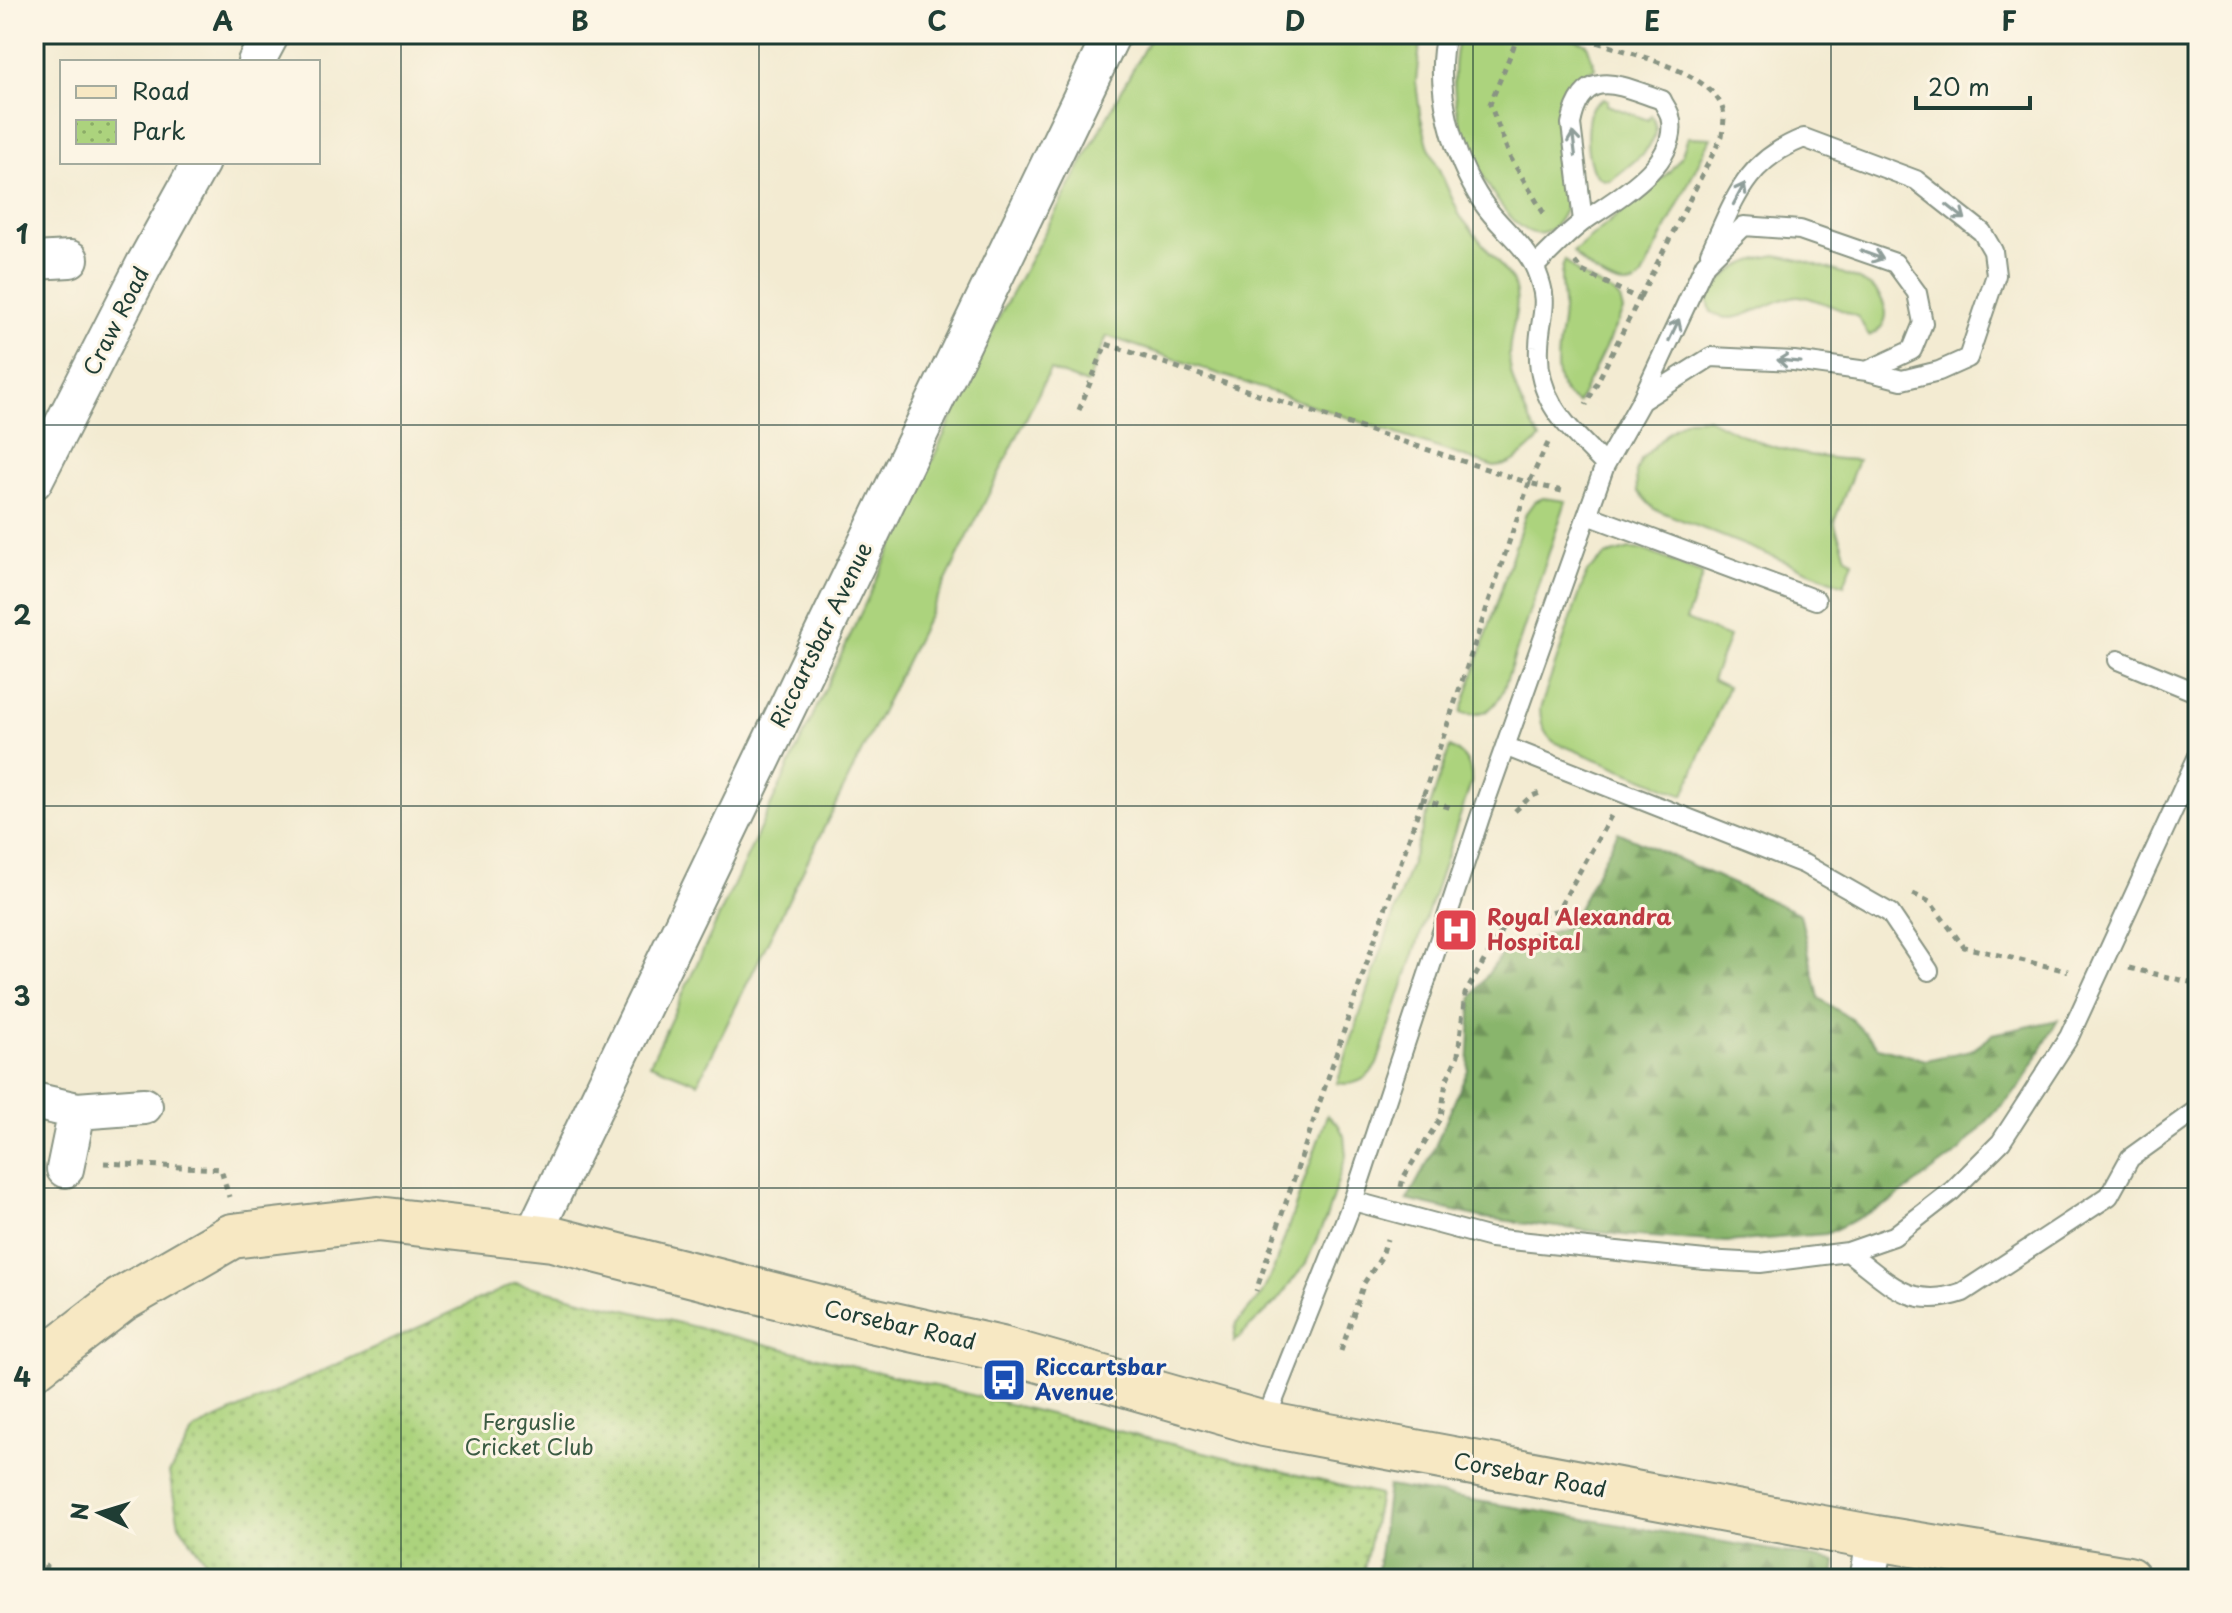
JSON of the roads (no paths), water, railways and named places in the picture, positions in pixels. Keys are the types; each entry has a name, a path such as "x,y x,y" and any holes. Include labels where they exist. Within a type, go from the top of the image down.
{"main road":[{"name":"Corsebar Road","path":"34,1367 121,1300 232,1236 378,1219 552,1239 871,1320 1001,1349 1264,1424 1872,1559 2128,1579"}],"street":[{"path":"257,60 271,34"},
{"name":"Riccartsbar Avenue","path":"532,1237 1112,34"},
{"name":"Craw Road","path":"34,481 144,265 200,164"},
{"path":"34,261 70,259"},
{"path":"34,1101 77,1111 144,1106"},
{"path":"63,1167 77,1111"}],"lane":[{"path":"1446,34 1441,51 1443,103 1458,155 1482,203 1535,266 1546,297 1539,347 1541,381 1549,403 1605,465"},
{"path":"1535,266 1583,221 1611,205 1652,169 1664,154 1671,135 1670,116 1662,100 1608,82 1596,84 1583,93 1574,108 1571,124 1583,221"},
{"path":"1264,1424 1353,1201 1480,817 1605,465 1641,401 1750,173 1777,148 1804,138 1916,180 1982,232 1993,251 1996,275 1968,358 1939,371 1902,380 1867,371 1794,361 1711,357 1641,401"},
{"path":"1705,264 1744,226 1800,230 1895,263 1917,293 1923,323 1912,350 1867,371"},
{"path":"1588,515 1816,600"},
{"path":"2118,660 2198,693"},
{"path":"1507,747 1804,864 1890,913 1929,971"},
{"path":"1353,1201 1491,1238 1705,1260 1760,1263 1848,1252 1894,1236 1952,1191 2001,1142 2069,1037 2198,756"},
{"path":"1848,1252 1899,1291 1919,1298 1942,1299 1963,1292 2109,1196 2130,1158 2198,1109"}],"place":[{"name":"Royal Alexandra Hospital","path":"1456,930"},
{"name":"Riccartsbar Avenue","path":"1004,1380"}],"park label":[{"name":"Ferguslie Cricket Club","path":"529,1434"}]}
